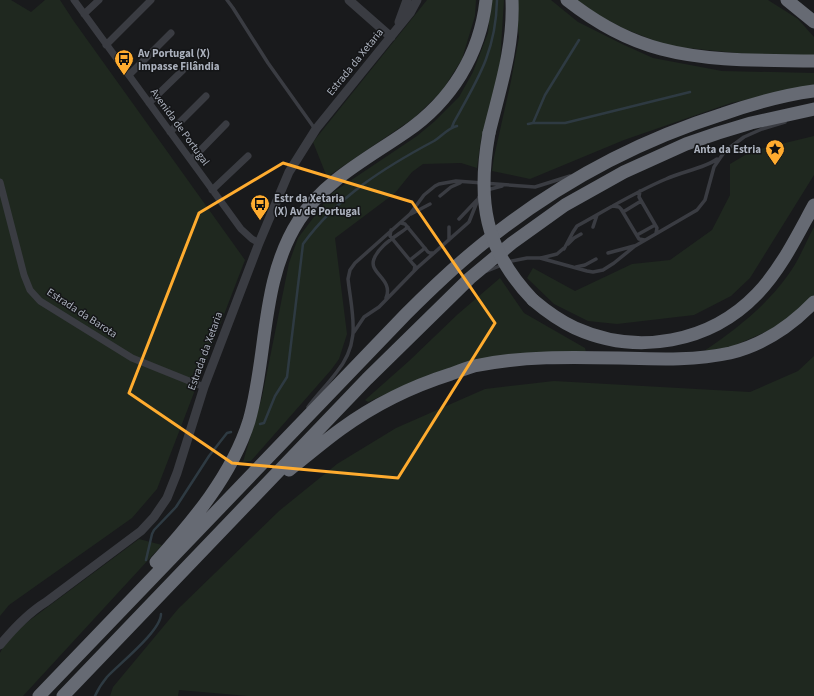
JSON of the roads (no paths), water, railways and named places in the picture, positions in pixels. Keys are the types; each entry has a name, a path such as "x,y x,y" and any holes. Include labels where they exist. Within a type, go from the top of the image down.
{"highway":[{"path":"104,628 135,585 170,546 202,506 223,477 236,454 243,437 253,403 276,273 286,243 294,228 312,201 330,184 349,169 417,124 443,100 453,88 470,59 482,28 486,0"},
{"path":"512,0 513,14 511,45 489,133 484,164 483,196 490,230 502,260 522,288 546,311 565,323 606,339 640,343 656,343 687,337 704,331 723,321 746,305 757,294 778,268 814,205"},
{"path":"567,0 606,27 632,39 662,49 711,57 814,61"},
{"path":"787,0 814,22"},
{"path":"39,696 402,318 480,246 532,206 589,171 641,145 694,123 747,106 814,91"},
{"path":"63,696 367,379 470,278 512,243 565,205 624,172 686,144 751,123 814,110"},
{"path":"259,492 341,429 403,392 436,379 474,366 525,359 602,358 672,360 702,358 731,353 760,342 786,328 814,302"}],"street":[{"name":"Avenida de Portugal","path":"74,0 212,190 246,234 259,242"},
{"path":"84,14 98,0"},
{"path":"106,45 151,0"},
{"path":"349,0 394,33"},
{"name":"Estrada da Xetaria","path":"394,33 407,0"},
{"name":"Estrada da Xetaria","path":"0,645 32,610 46,602 141,531 154,517 167,498 177,473 204,387 259,242 289,172 316,129 410,13 417,0"},
{"path":"129,75 170,33"},
{"path":"149,103 183,70"},
{"path":"170,132 206,96"},
{"path":"191,160 226,124"},
{"path":"212,190 248,156"},
{"name":"Estrada da Barota","path":"0,182 24,275 30,290 40,301 132,358 204,387"}],"lane":[{"path":"227,0 268,63 316,129"},
{"path":"540,258 593,272 603,270 635,246 700,208 707,195 714,166 720,157 731,146 744,137 762,129 814,110"},
{"path":"564,249 575,228 598,214 641,190 684,171 712,162 720,157"},
{"path":"290,434 317,394 345,362 351,348 354,333 348,278 350,270 365,253 410,214 421,199 435,186 450,182 463,182 535,187 589,171"},
{"path":"440,196 451,187 463,182"},
{"path":"459,219 480,196 492,188 507,185"},
{"path":"641,190 638,195 655,225 657,230 655,234"},
{"path":"354,333 364,317 375,310 469,222 480,196"},
{"path":"623,212 641,201"},
{"path":"410,214 430,204"},
{"path":"612,206 619,207 640,240 645,240"},
{"path":"594,227 598,214"},
{"path":"400,223 404,223 430,253 436,252"},
{"path":"637,235 655,225"},
{"path":"384,300 388,294 387,284 374,267 373,262 379,252 408,227"},
{"path":"448,241 449,227"},
{"path":"392,230 390,234 393,239 414,266 412,274"},
{"path":"470,278 507,262 527,258 540,258 557,254 564,249 570,241 581,234"},
{"path":"608,253 635,246"},
{"path":"410,260 425,248"},
{"path":"572,267 585,265 596,259"}],"waterway":[{"path":"452,127 478,78 489,50 496,18 497,0"},
{"path":"528,124 533,123 545,95 579,40"},
{"path":"533,123 565,123 690,92"},
{"path":"260,424 264,423 275,396 287,377 303,244 316,227 346,198 398,161 457,126"},
{"path":"146,560 154,530 176,507 209,456 227,433 231,432"},
{"path":"95,696 107,677 147,638 159,621 161,614"}],"place":[{"name":"Av Portugal (X) Impasse Filândia","path":"124,76"},
{"name":"Anta da Estria","path":"775,166"},
{"name":"Estr da Xetaria (X) Av de Portugal","path":"260,221"}]}
